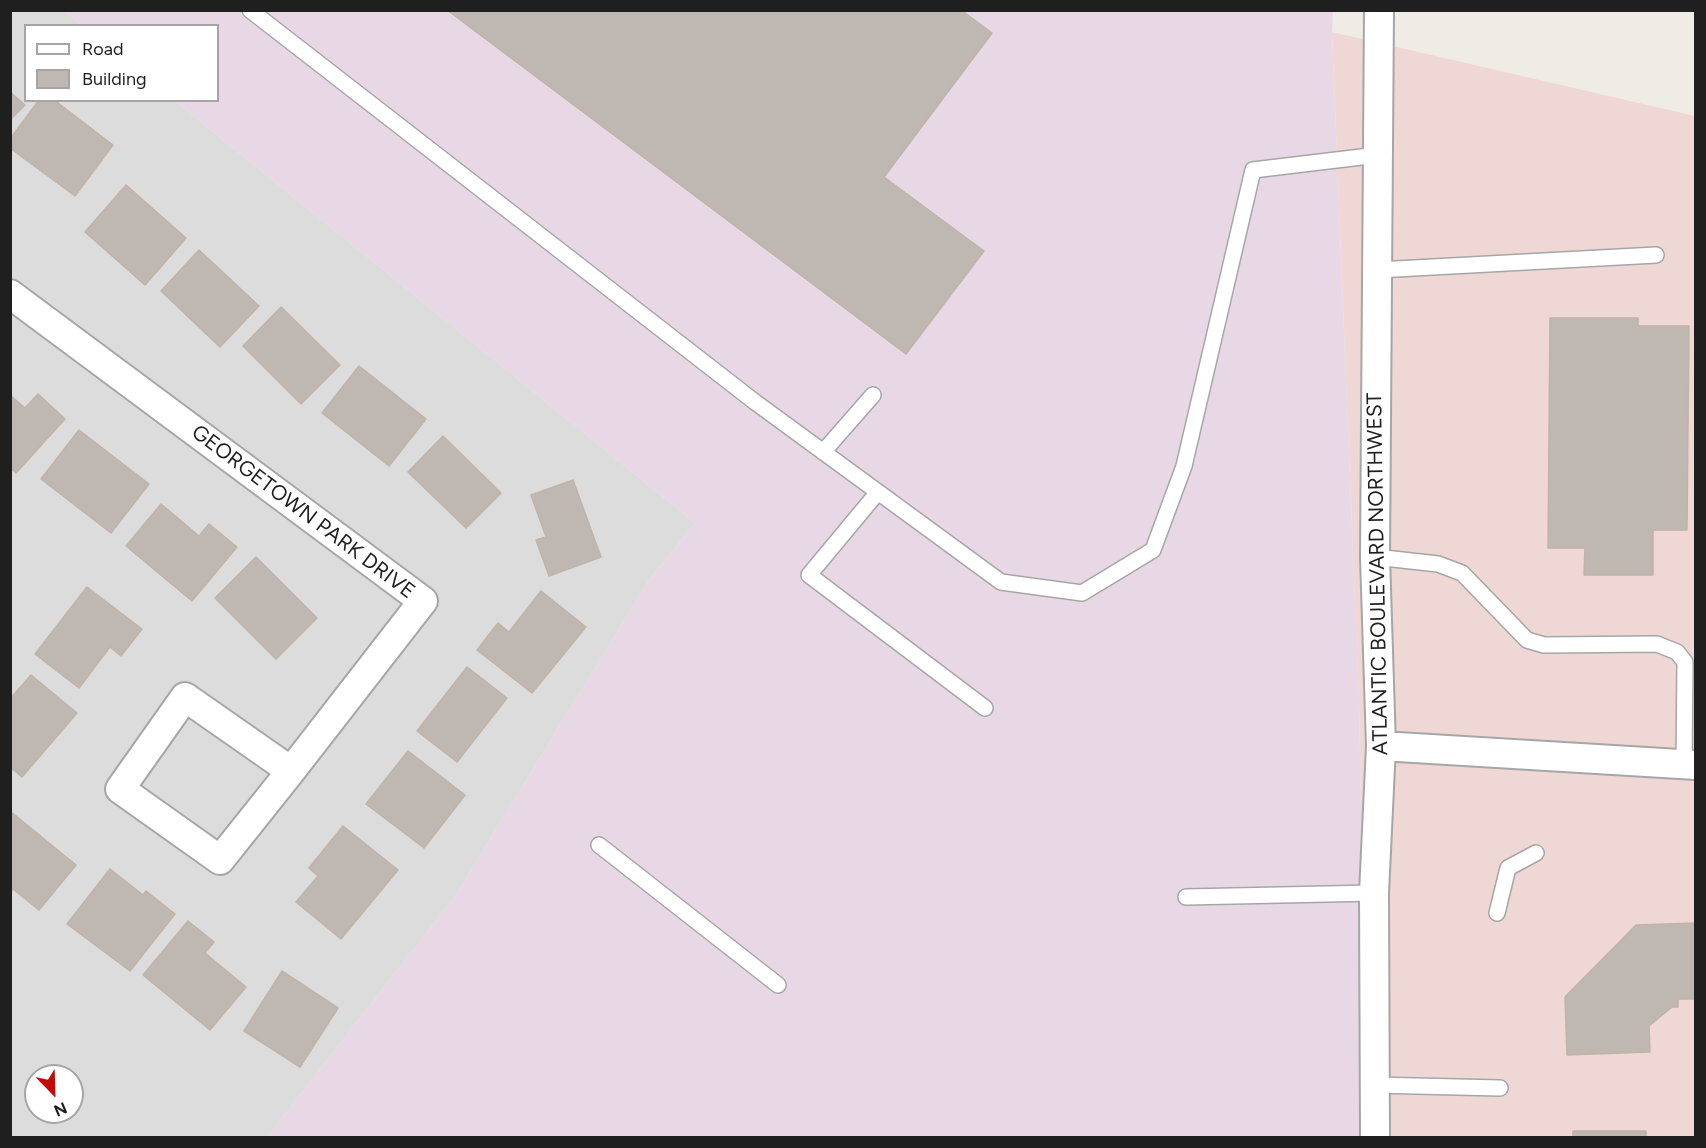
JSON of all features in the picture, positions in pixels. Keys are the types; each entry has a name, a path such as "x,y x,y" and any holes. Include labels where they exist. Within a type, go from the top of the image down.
{"street":[{"name":"ATLANTIC BOULEVARD NORTHWEST","path":"1374,1137 1374,893 1381,746 1375,556 1379,10"},
{"name":"GEORGETOWN PARK DRIVE","path":"10,294 423,601 291,771 220,860 120,789 185,697 291,771"},
{"path":"1381,746 1419,746 1690,765"}],"lane":[{"path":"250,10 823,452 1001,582 1082,593 1153,550 1184,466 1253,170 1378,155"},
{"path":"1377,270 1656,255"},
{"path":"823,452 873,395"},
{"path":"878,492 809,575 985,708"},
{"path":"1375,556 1438,564 1462,573 1527,640 1545,645 1657,644 1677,652 1685,662 1690,765"},
{"path":"599,845 778,985"},
{"path":"1497,913 1508,868 1536,853"},
{"path":"1186,897 1374,893"},
{"path":"1374,1085 1500,1088"}],"shaded area":[{"path":"10,11 64,11 81,24 24,24 24,102 176,102 695,523 649,580 455,896 267,1137 11,1137"},
{"path":"64,11 1333,11 1359,701 1367,1137 267,1137 455,896 649,580 695,523 176,102 219,102 219,24 81,24"},
{"path":"1332,32 1695,116 1695,1137 1367,1137 1359,701"}],"building":[{"path":"447,10 961,10 992,33 884,177 984,251 906,354"},
{"path":"10,92 25,105 10,120"},
{"path":"38,102 57,102 113,145 75,196 10,148 10,139"},
{"path":"126,185 186,238 145,285 85,232"},
{"path":"199,250 259,306 220,347 161,291"},
{"path":"281,307 340,365 301,404 243,346"},
{"path":"1550,318 1638,318 1638,326 1689,326 1687,530 1653,530 1653,575 1584,575 1585,548 1548,548"},
{"path":"359,366 426,419 389,466 322,413"},
{"path":"38,394 65,419 16,473 10,468 10,395 25,408"},
{"path":"79,430 149,484 111,533 41,479"},
{"path":"443,436 501,493 466,528 408,472"},
{"path":"573,480 601,557 549,576 536,540 546,537 531,495"},
{"path":"161,504 199,536 209,524 237,547 192,601 126,546"},
{"path":"256,557 317,618 276,659 215,598"},
{"path":"87,587 142,629 121,656 110,647 79,688 35,654"},
{"path":"541,591 586,627 532,693 477,650 498,623 509,632"},
{"path":"467,667 507,698 457,762 417,731"},
{"path":"31,675 77,713 22,777 10,767 10,699"},
{"path":"408,751 465,795 424,848 366,804"},
{"path":"10,811 76,865 39,910 13,889 10,893"},
{"path":"343,826 398,870 341,939 296,902 318,876 309,868"},
{"path":"110,869 143,895 146,891 175,914 130,971 67,924"},
{"path":"188,921 214,942 205,953 246,987 210,1030 143,975"},
{"path":"1696,923 1696,999 1678,999 1678,1007 1672,1007 1649,1026 1650,1052 1567,1055 1565,997 1636,925"},
{"path":"282,971 338,1008 300,1067 244,1031"},
{"path":"1573,1131 1646,1131 1646,1138 1573,1138"}]}
